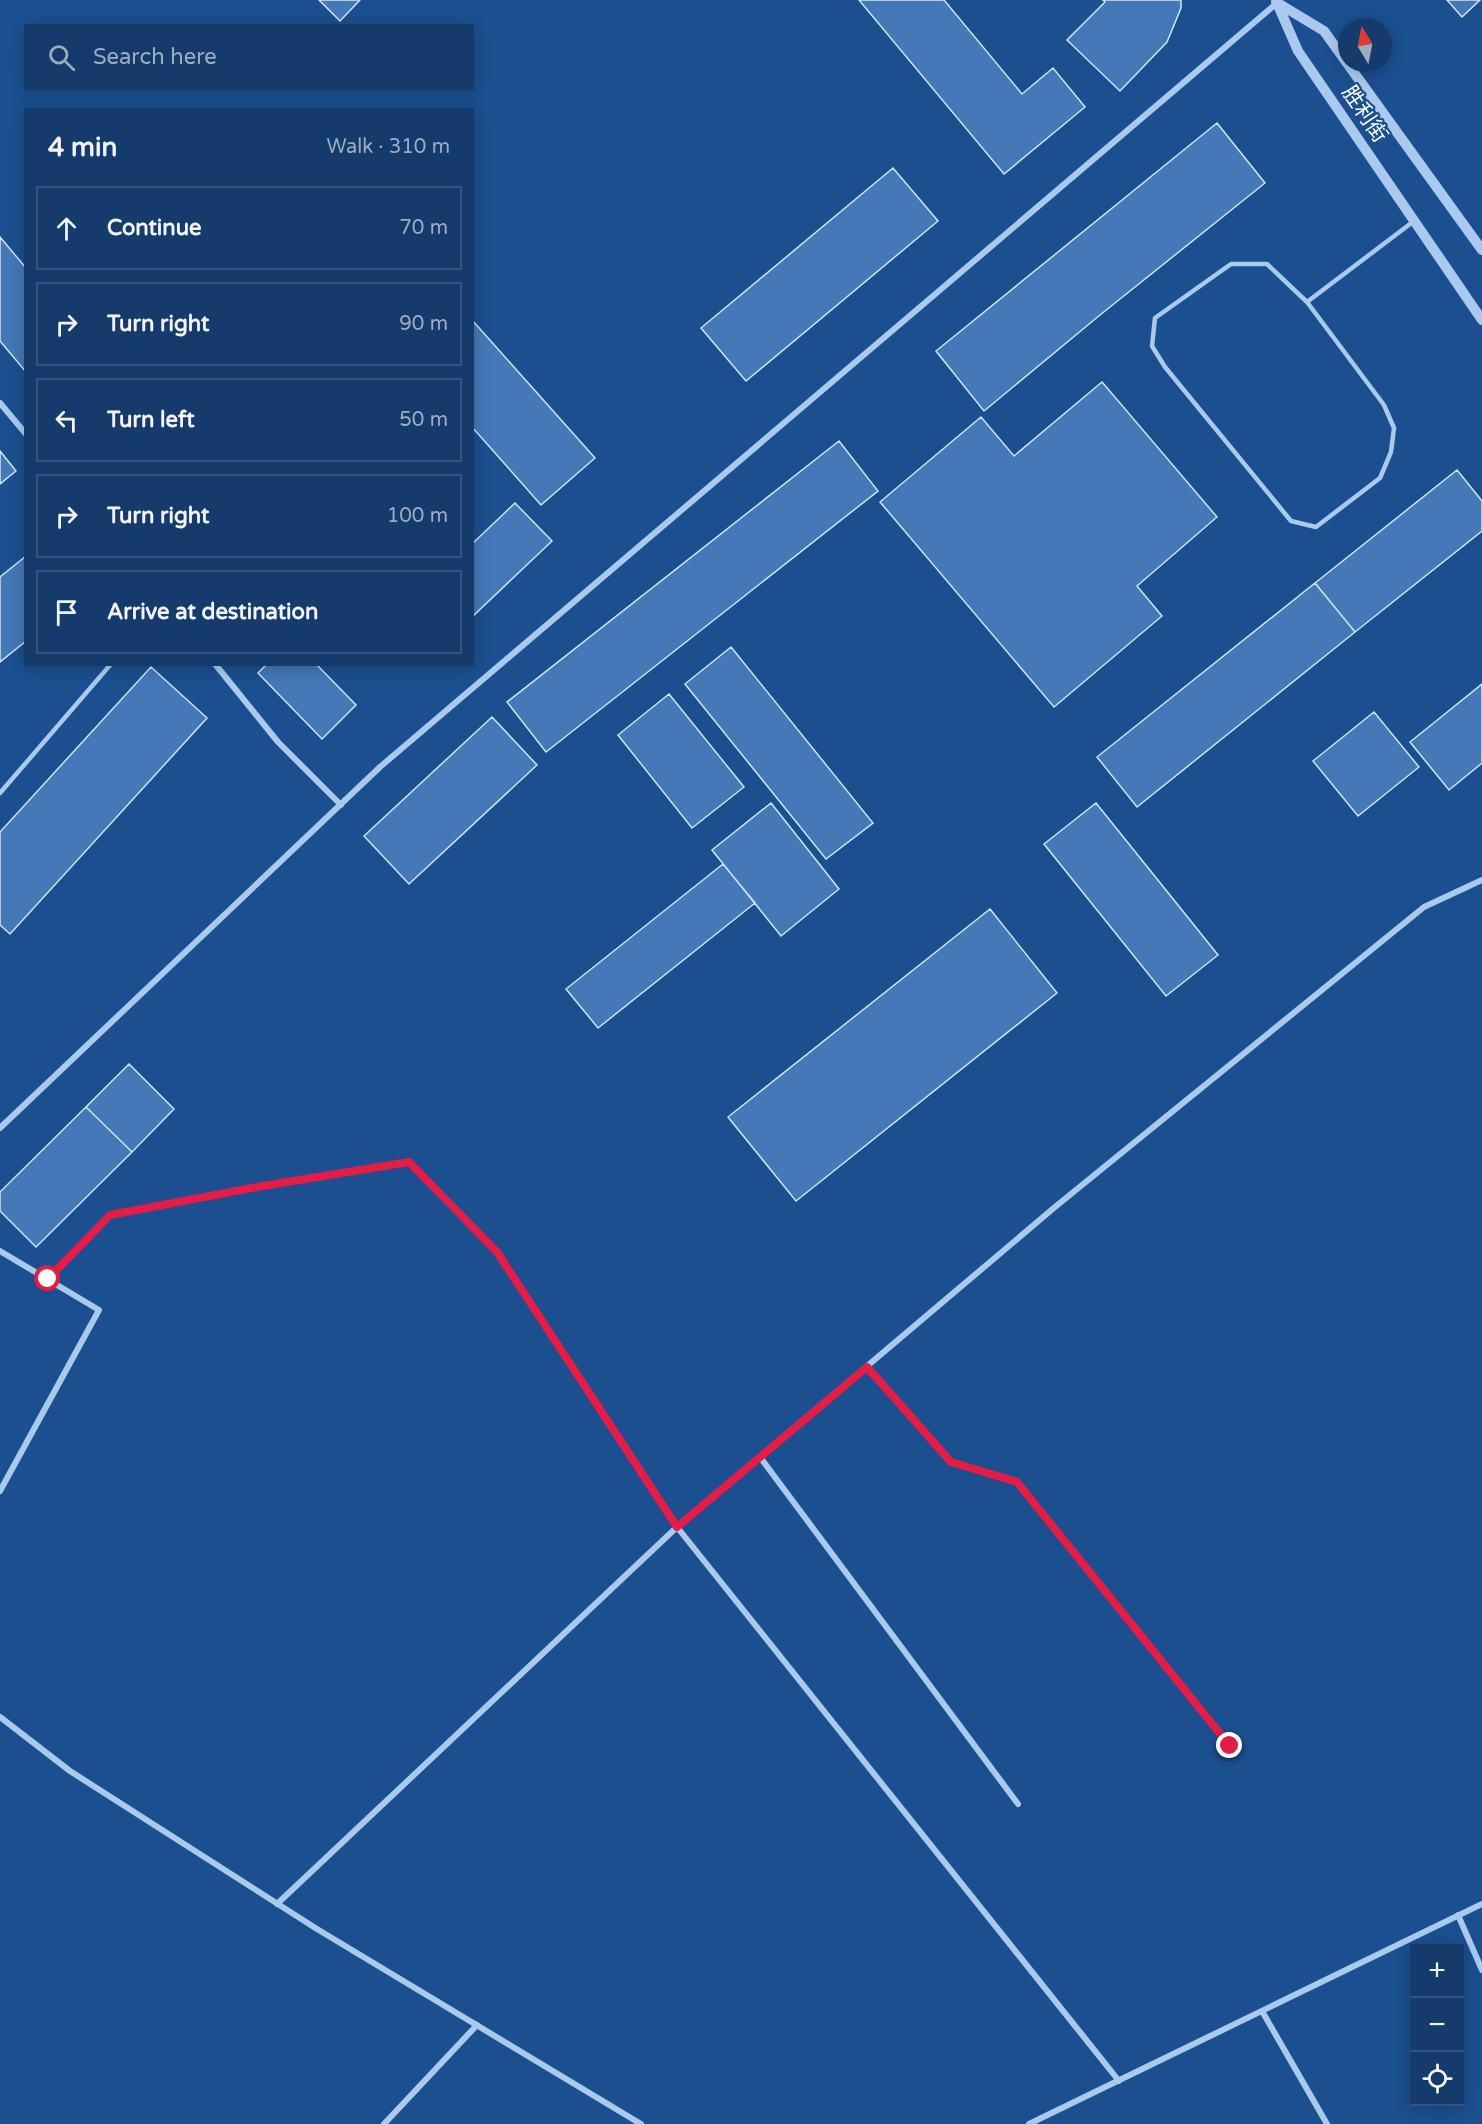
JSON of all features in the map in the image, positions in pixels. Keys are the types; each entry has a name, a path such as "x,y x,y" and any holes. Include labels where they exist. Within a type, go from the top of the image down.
{"street":[{"name":"胜利街","path":"1276,2 1324,31 1338,50"},
{"name":"胜利街","path":"1276,2 1298,51 1482,320"},
{"path":"0,1128 380,767 1276,2"},
{"name":"胜利街","path":"1353,72 1482,250"},
{"path":"0,403 24,432"},
{"path":"217,666 278,742 341,804"},
{"path":"277,1904 677,1527 1055,1207 1424,907 1482,880"},
{"path":"48,1279 110,1215 262,1186 409,1162 497,1252 677,1527 1119,2081"},
{"path":"0,1251 99,1310 0,1491"},
{"path":"867,1367 951,1462 1017,1482 1230,1746"},
{"path":"760,1457 1017,1804"},
{"path":"0,1717 70,1771 277,1904 641,2124"},
{"path":"1029,2124 1482,1904"},
{"path":"1458,1915 1482,1970"},
{"path":"1262,2011 1328,2124"},
{"path":"384,2124 477,2025"}],"lane":[{"path":"1307,302 1414,221"},
{"path":"1231,264 1266,264 1307,302 1384,405 1394,428 1391,452 1380,478 1316,527 1291,521 1165,367 1152,346 1155,318 1231,264"},
{"path":"0,793 109,666"}],"building":[{"path":"319,0 360,0 340,21"},
{"path":"859,0 944,0 1022,94 1053,68 1085,107 1004,174"},
{"path":"1103,0 1181,0 1181,8 1167,42 1120,91 1067,40 1105,2"},
{"path":"1447,0 1480,0 1462,17"},
{"path":"1217,123 1265,183 984,411 936,351"},
{"path":"893,168 938,221 746,381 701,328"},
{"path":"0,237 24,266 24,370 0,341"},
{"path":"474,322 595,458 541,505 474,429"},
{"path":"1102,382 1217,517 1137,586 1162,616 1054,707 880,502 981,417 1014,456"},
{"path":"839,441 878,491 546,752 507,702"},
{"path":"0,451 16,471 0,484"},
{"path":"1457,470 1482,501 1482,531 1355,632 1315,583"},
{"path":"515,503 552,541 474,615 474,542"},
{"path":"24,558 24,643 0,662 0,577"},
{"path":"1315,583 1355,632 1137,807 1097,757"},
{"path":"731,647 873,823 826,859 685,684"},
{"path":"265,666 318,666 356,705 322,739 258,673"},
{"path":"151,667 207,718 10,934 0,925 0,832"},
{"path":"1482,684 1482,763 1449,790 1410,742"},
{"path":"669,694 744,787 692,828 618,735"},
{"path":"1374,712 1419,767 1358,816 1313,761"},
{"path":"492,717 537,765 409,884 364,836"},
{"path":"771,803 839,889 781,936 712,850"},
{"path":"1096,803 1218,955 1166,996 1044,844"},
{"path":"723,864 755,903 598,1028 566,989"},
{"path":"990,909 1057,993 796,1201 728,1117"},
{"path":"129,1064 174,1109 132,1152 86,1107"},
{"path":"86,1107 132,1152 36,1247 0,1211 0,1192"}],"route":[{"path":"48,1279 110,1215 262,1186 409,1162 497,1252 677,1527 867,1367 951,1462 1017,1482 1230,1746"}]}
